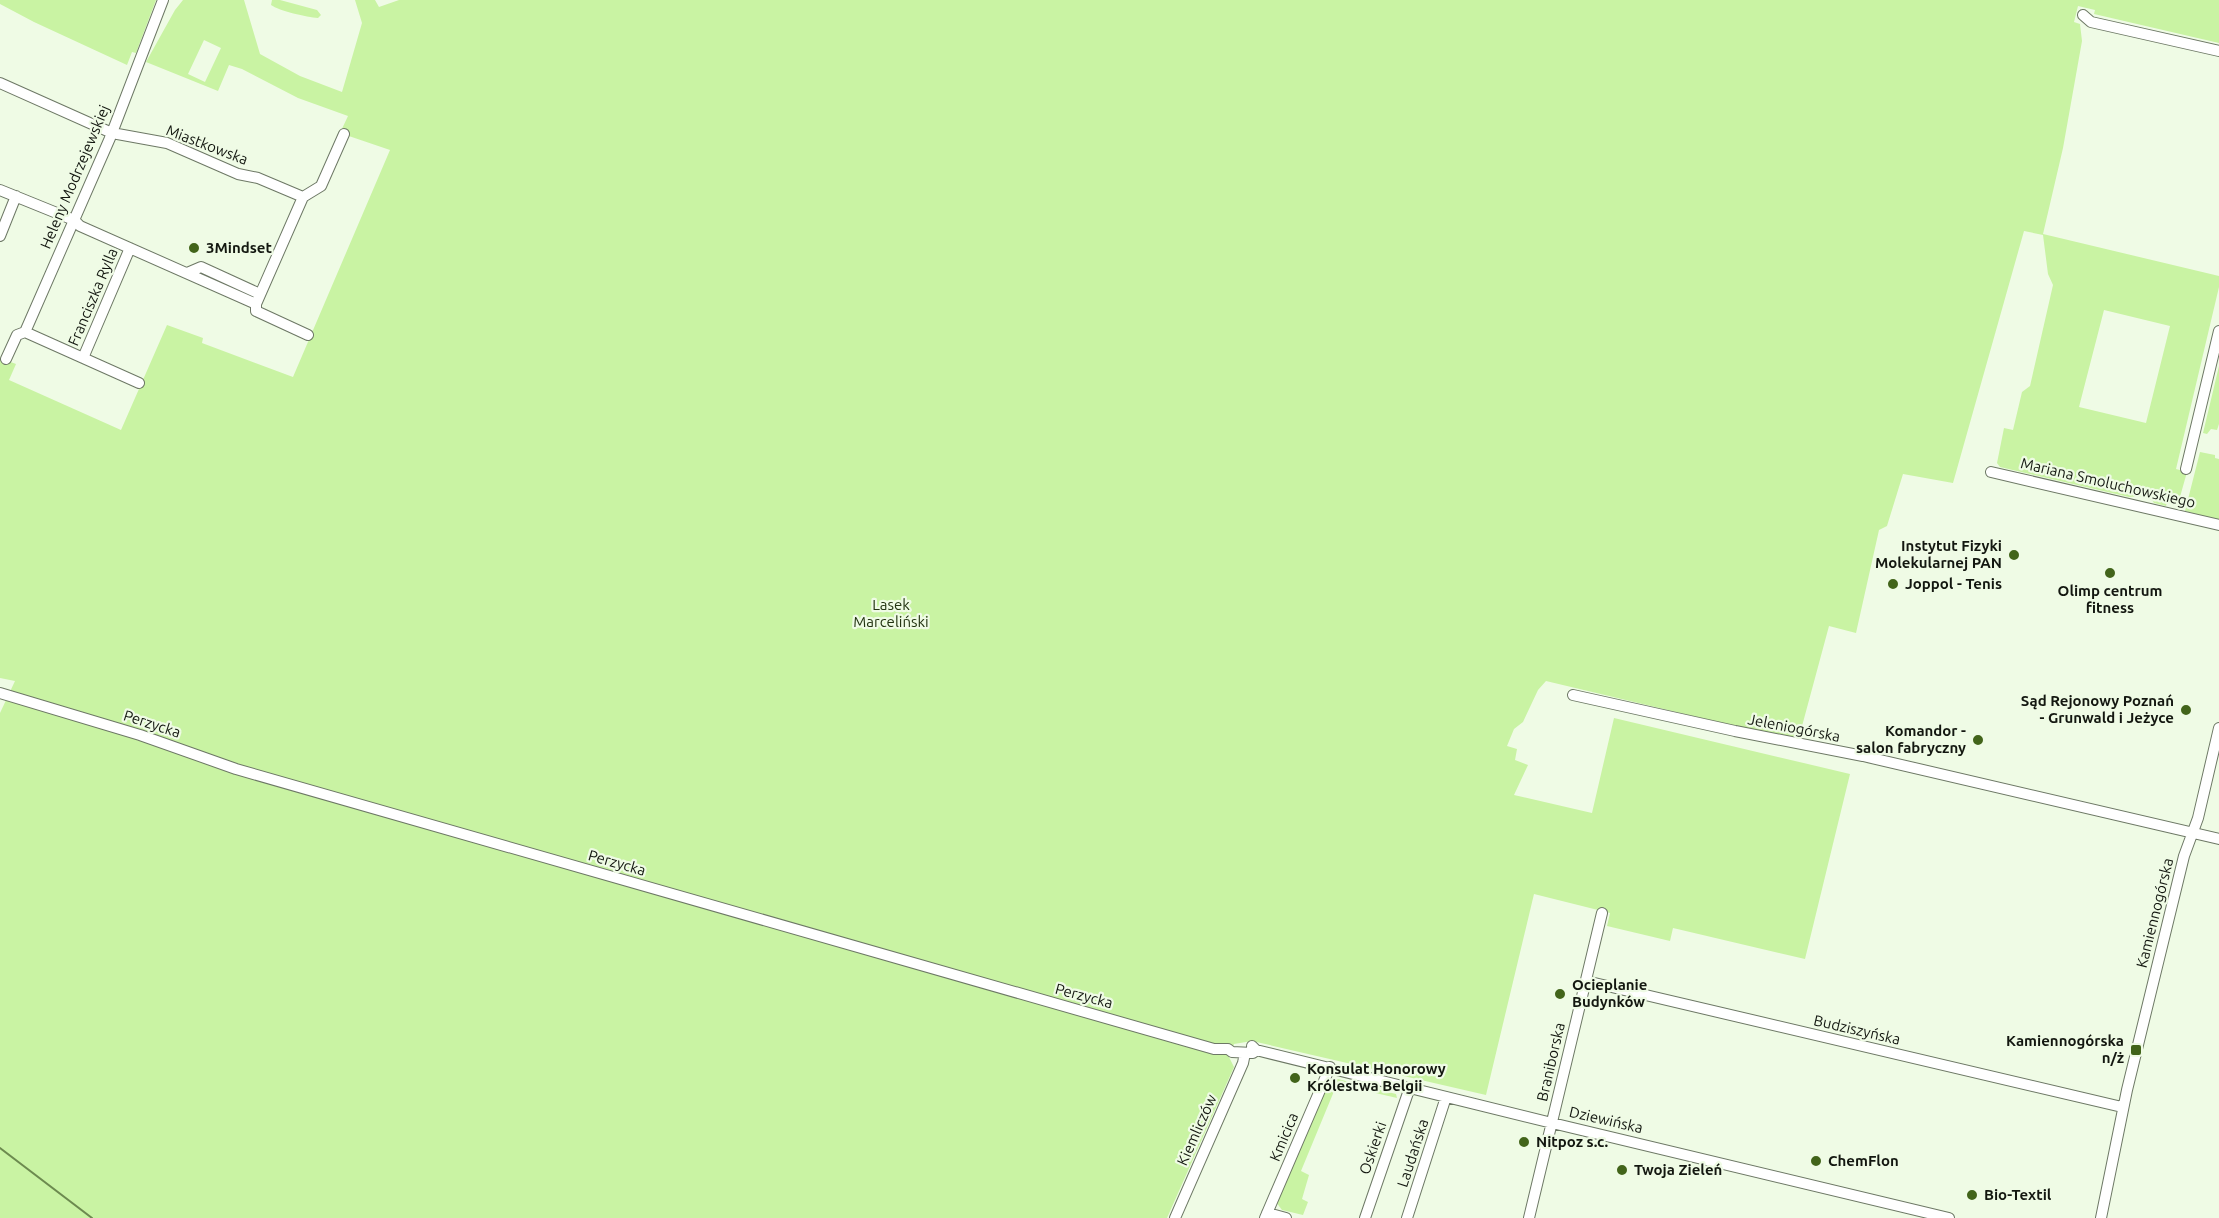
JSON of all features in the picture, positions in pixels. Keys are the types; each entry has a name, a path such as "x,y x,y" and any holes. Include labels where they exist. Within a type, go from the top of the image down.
{"street":[{"name":"Heleny Modrzejewskiej","path":"6,359 16,335 25,332 74,220 112,133 163,0"},
{"path":"2083,15 2091,22 2219,51"},
{"name":"Miastkowska","path":"0,83 112,133 167,143 238,174 258,178 303,197"},
{"path":"308,335 256,311 258,299 303,197 321,186 344,134"},
{"path":"0,190 74,220 80,226 187,273 258,299"},
{"path":"0,236 16,196"},
{"name":"Franciszka Rylla","path":"83,358 130,248"},
{"path":"2186,469 2219,331"},
{"path":"25,332 139,383"},
{"name":"Mariana Smoluchowskiego","path":"1991,472 2219,525"},
{"name":"Perzycka","path":"0,693 140,735 257,775 1004,990 1214,1049 1228,1049"},
{"name":"Jeleniogórska","path":"1573,695 1735,732 1875,759 2219,839"},
{"name":"Kamiennogórska","path":"2101,1218 2122,1107 2181,869 2198,818 2219,728"},
{"name":"Braniborska","path":"1529,1218 1602,913"},
{"name":"Budziszyńska","path":"1586,981 2122,1107"},
{"name":"Dziewińska","path":"1228,1049 1232,1052 1251,1051 1330,1067 1949,1218"},
{"name":"Kiemliczów","path":"1175,1218 1243,1063 1251,1051"},
{"name":"Kmicica","path":"1266,1216 1330,1067"},
{"name":"Oskierki","path":"1365,1218 1410,1087"},
{"name":"Laudańska","path":"1407,1218 1446,1097"},
{"path":"1266,1216 1286,1218"}],"green space":[{"path":"0,0 156,0 136,53 132,52 127,65 34,22 0,4"},
{"name":"Lasek Marceliński","path":"183,0 244,0 260,54 300,76 342,92 362,23 355,0 375,0 379,7 399,0 2219,0 2219,43 2094,14 2095,10 2078,6 2074,22 2080,24 2082,41 2063,148 2043,234 2219,276 2219,287 2176,469 2187,472 2178,504 2167,503 2166,506 2154,503 2146,497 2129,497 2000,467 1997,463 2004,428 2013,430 2022,392 2030,386 2053,285 2048,274 2043,235 2024,231 1953,483 1903,474 1887,526 1879,530 1856,633 1829,626 1798,741 1546,681 1538,690 1523,722 1514,729 1507,746 1517,749 1515,760 1528,765 1514,795 1592,813 1614,718 1850,774 1805,959 1673,928 1670,941 1607,926 1610,913 1534,894 1486,1095 1252,1041 1234,1044 1229,1057 1234,1067 1167,1218 0,1218 0,713 15,681 0,678 0,358 16,364 9,380 121,430 167,325 203,338 202,343 293,377 390,150 340,133 348,116 298,98 242,69 229,65 218,91 146,62","holes":["204,40 221,48 205,82 188,74","2104,310 2170,326 2146,423 2079,407"]},
{"path":"272,0 317,10 321,15 318,18 286,11 271,5"},
{"path":"2219,366 2219,424 2217,430 2211,429 2207,434 2203,433"},
{"path":"2200,452 2215,455 2215,458 2219,459 2219,520 2185,511"},
{"path":"1338,1079 1396,1094 1397,1098 1337,1084 1301,1171 1309,1175 1302,1199 1308,1202 1303,1215 1282,1210 1276,1202 1329,1081"}],"waterway":[{"path":"0,1148 92,1218"}],"place":[{"name":"3Mindset","path":"194,248"},
{"name":"Instytut Fizyki Molekularnej PAN","path":"2014,555"},
{"name":"Olimp centrum fitness","path":"2110,573"},
{"name":"Joppol - Tenis","path":"1893,584"},
{"name":"Sąd Rejonowy Poznań - Grunwald i Jeżyce","path":"2186,710"},
{"name":"Komandor - salon fabryczny","path":"1978,740"},
{"name":"Ocieplanie Budynków","path":"1560,994"},
{"name":"Kamiennogórska n/ż","path":"2136,1050"},
{"name":"Konsulat Honorowy Królestwa Belgii","path":"1295,1078"},
{"name":"Nitpoz s.c.","path":"1524,1142"},
{"name":"ChemFlon","path":"1816,1161"},
{"name":"Twoja Zieleń","path":"1622,1170"},
{"name":"Bio-Textil","path":"1972,1195"}]}
